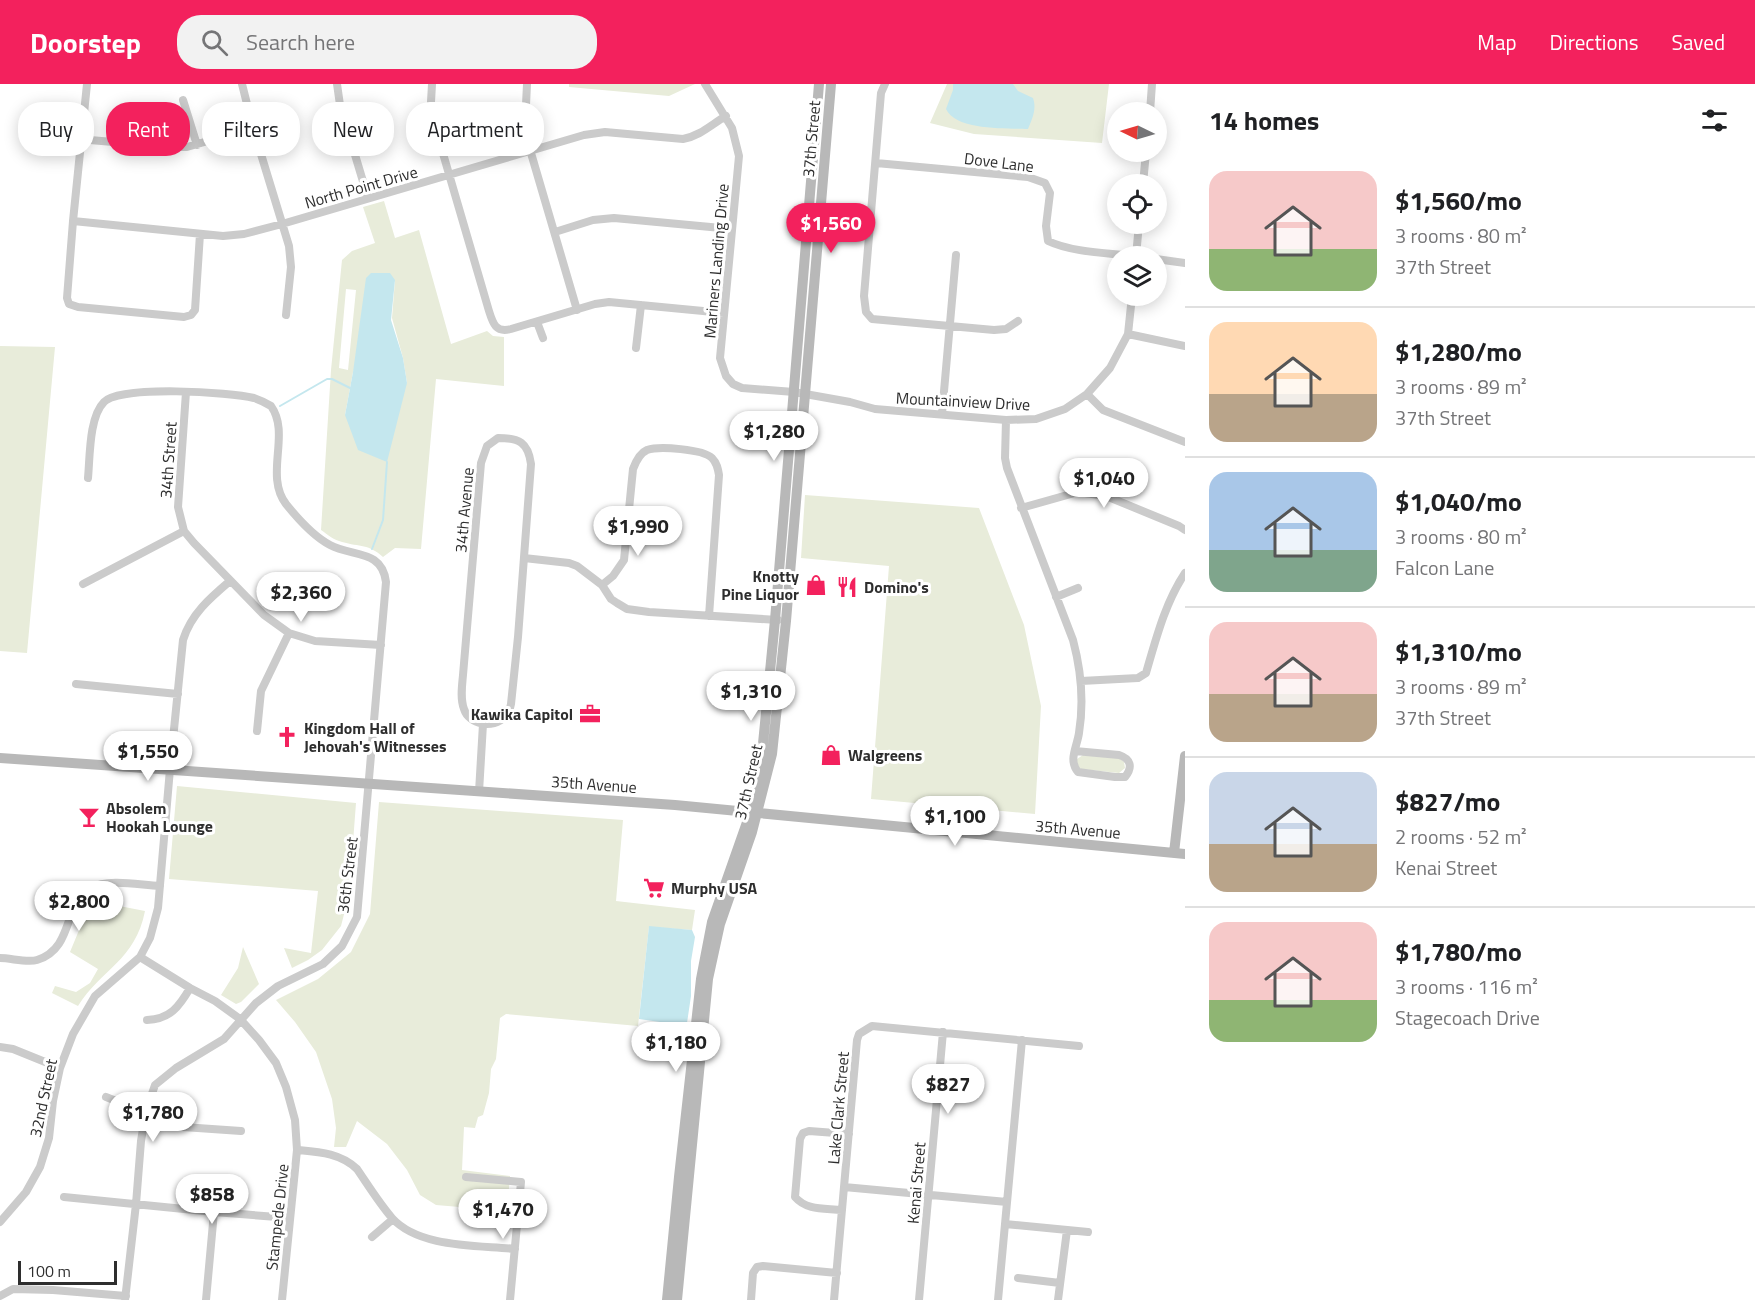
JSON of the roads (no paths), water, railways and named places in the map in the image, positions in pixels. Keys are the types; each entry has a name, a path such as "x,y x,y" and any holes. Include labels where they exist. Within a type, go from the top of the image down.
{"main road":[{"name":"37th Street","path":"667,1300 701,979 712,922 754,812 772,754 819,84"},
{"name":"37th Street","path":"799,394 831,84"},
{"path":"1179,853 1185,756"},
{"name":"35th Avenue","path":"0,758 754,812 1179,853"},
{"name":"37th Street","path":"677,1300 708,979 720,924 752,832 754,812"}],"street":[{"path":"85,102 87,84"},
{"path":"242,84 246,102"},
{"path":"337,84 340,105 368,198"},
{"path":"432,84 433,117 494,325 498,329 504,331 609,302 724,313"},
{"path":"526,102 527,84"},
{"name":"Mariners Landing Drive","path":"705,84 726,116 737,141 739,156 720,358 726,376 733,384 742,388 799,394"},
{"path":"885,84 881,93 864,296 866,312 872,319 994,330 1006,329 1018,321"},
{"path":"1150,102 1152,84"},
{"path":"183,100 197,145"},
{"name":"North Point Drive","path":"544,147 584,135 605,132 683,139 702,132 726,116"},
{"path":"94,140 170,147 187,147 202,143"},
{"path":"79,156 67,298 69,304 78,307 183,317 191,315 195,310 200,234"},
{"path":"261,156 291,257 286,315"},
{"name":"North Point Drive","path":"73,221 223,236 244,234 513,156"},
{"path":"532,156 577,310"},
{"name":"Dove Lane","path":"876,163 1028,177 1046,183 1050,193 1046,226 1048,241 1070,248 1107,253"},
{"path":"555,232 593,220 614,218 732,229"},
{"path":"942,414 956,255"},
{"path":"1167,261 1185,263"},
{"path":"636,348 641,304"},
{"name":"Mountainview Drive","path":"799,394 850,402 875,409 1006,420 1036,419 1065,409 1087,394 1110,368 1128,334 1131,306"},
{"path":"537,322 543,338"},
{"path":"1128,334 1185,346"},
{"path":"88,478 95,418 102,404 117,395 165,391 186,392"},
{"name":"36th Street","path":"126,1298 141,1141 146,1111 155,1085 176,1068 224,1039 256,1003 278,986 323,964 342,946 357,917 386,582 385,575 375,560 332,546 319,538 285,503 276,467 279,426 271,406 255,398 186,392"},
{"name":"34th Street","path":"184,531 178,507 186,392"},
{"path":"1087,394 1102,410 1185,442"},
{"path":"1006,420 1007,468 1078,658 1081,681 1079,733 1072,762 1078,772 1125,777 1130,771 1130,762 1126,757 1075,751"},
{"name":"34th Avenue","path":"483,724 474,721 465,712 462,698 462,675 481,463 487,446 498,438 520,441 530,454 524,558"},
{"path":"602,585 613,576 624,560 633,468 638,458 651,449 702,453 715,461 719,475 709,616"},
{"path":"1022,508 1078,492 1093,493 1106,496 1185,530"},
{"path":"83,584 184,531 264,615 289,633 315,641 381,645"},
{"path":"479,792 483,724 492,724 501,720 509,712 511,704 524,558 569,563 583,570 602,585 611,599 627,609 781,621"},
{"path":"1081,681 1138,678 1146,673 1157,634 1185,573"},
{"path":"140,957 150,938 158,908 182,648 187,627 198,610 230,581"},
{"path":"1056,597 1078,588"},
{"path":"257,731 261,691 289,633"},
{"path":"76,684 178,694"},
{"path":"0,958 36,961 58,947 80,896 90,888 107,882 160,886"},
{"name":"Stampede Drive","path":"140,957 215,1001 240,1020 276,1063 286,1087 295,1120 297,1150 282,1300"},
{"name":"32nd Street","path":"0,1222 26,1192 40,1167 49,1138 60,1068 73,1034 95,996 140,957"},
{"path":"147,1020 160,1020 171,1012 190,988"},
{"name":"Lake Clark Street","path":"834,1300 857,1040 860,1034 872,1026 1079,1046"},
{"name":"Kenai Street","path":"919,1300 943,1032"},
{"path":"998,1300 1022,1040"},
{"path":"0,1047 14,1049 60,1068"},
{"path":"106,1097 183,1126 241,1131"},
{"path":"842,1210 807,1207 800,1204 795,1197 800,1139 803,1133 809,1131 849,1134"},
{"path":"297,1150 338,1156 351,1163 357,1168 393,1219 412,1234 430,1240 515,1249"},
{"path":"466,1177 521,1182 510,1300"},
{"path":"844,1188 1007,1202"},
{"path":"64,1197 290,1218"},
{"path":"206,1300 214,1212"},
{"path":"372,1237 393,1219"},
{"path":"1005,1224 1088,1232"},
{"path":"1058,1300 1067,1230"},
{"path":"751,1300 753,1273 757,1268 763,1266 837,1273"},
{"path":"1018,1278 1060,1283"},
{"path":"0,1296 13,1289 52,1290 126,1298"}],"water":[{"path":"953,84 1013,84 1018,91 1033,98 1034,110 1028,129 983,127 960,121 946,109"},
{"path":"371,273 390,273 395,280 391,320 403,358 407,383 387,462 358,450 345,415 366,278"},
{"path":"649,926 692,930 695,937 687,1023 681,1025 639,1019"}],"waterway":[{"path":"280,406 327,379 332,379 350,388"},
{"path":"372,549 383,520 387,462"}],"place":[{"name":"Knotty Pine Liquor","path":"816,585"},
{"name":"Domino's","path":"847,587"},
{"name":"Kawika Capitol","path":"590,714"},
{"name":"Kingdom Hall of Jehovah's Witnesses","path":"287,737"},
{"name":"Walgreens","path":"831,755"},
{"name":"Absolem Hookah Lounge","path":"89,817"},
{"name":"Murphy USA","path":"654,888"}]}
